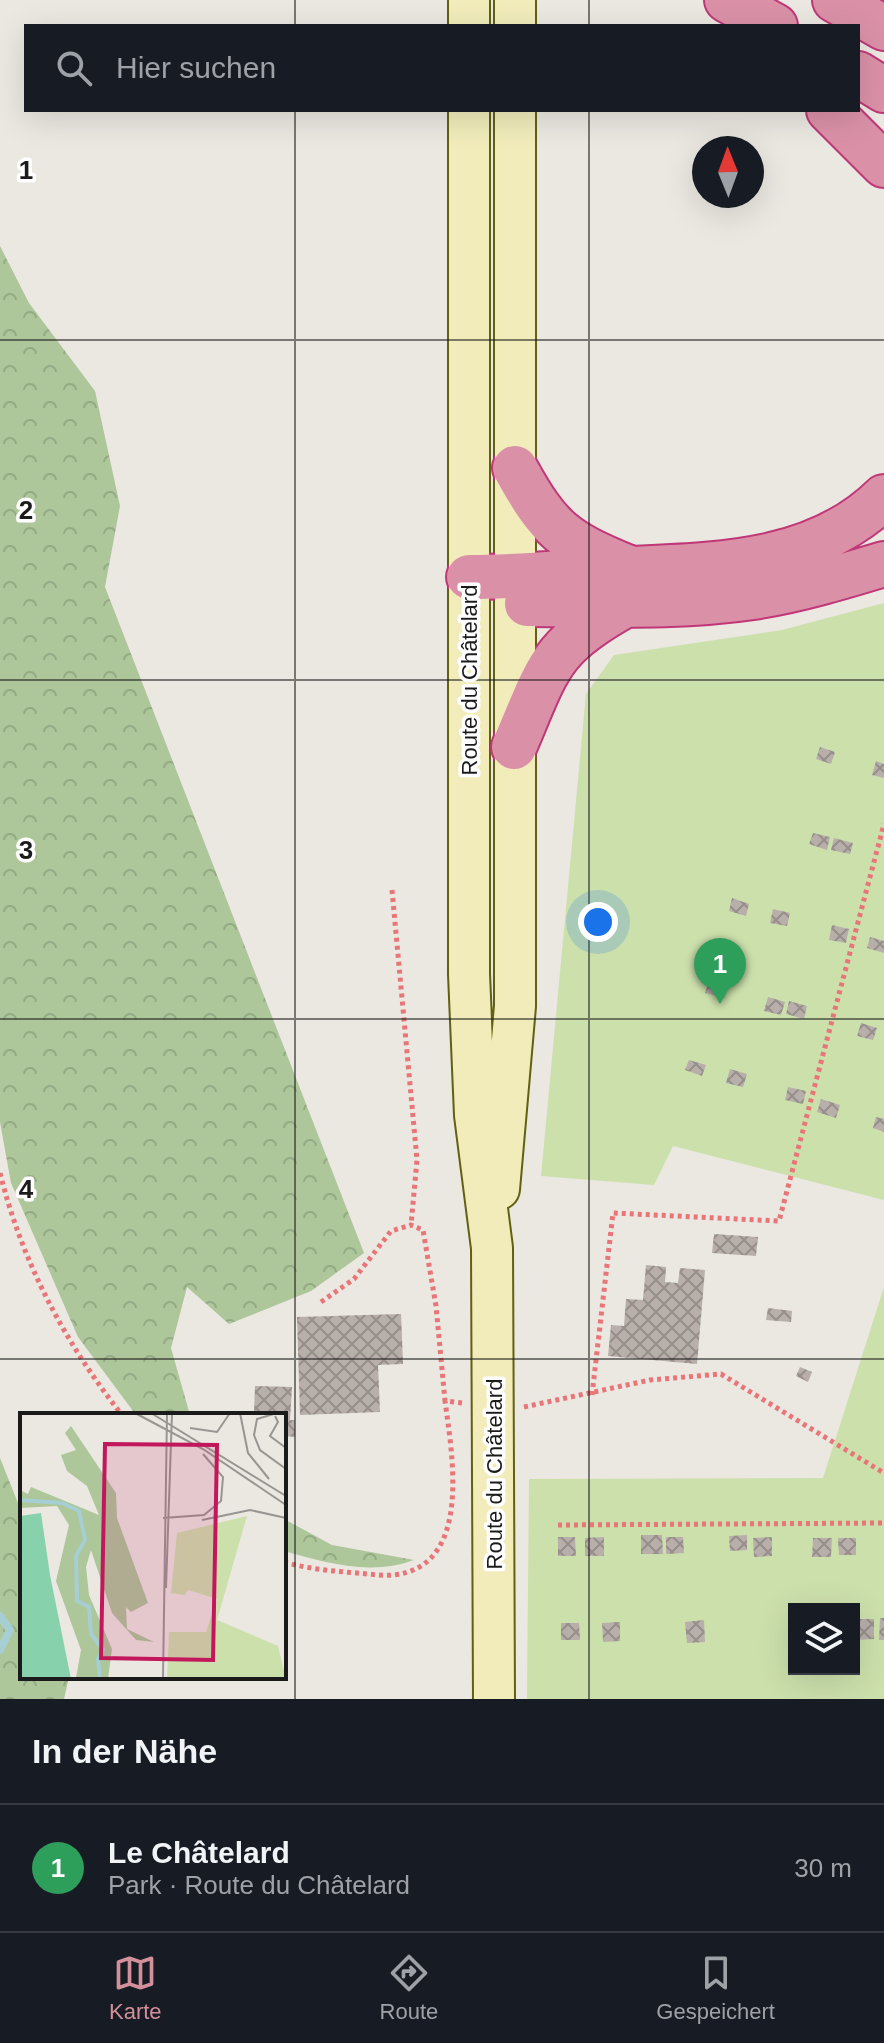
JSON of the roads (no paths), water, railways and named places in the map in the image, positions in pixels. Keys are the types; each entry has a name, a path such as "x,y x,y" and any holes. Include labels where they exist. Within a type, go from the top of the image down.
{"highway":[{"path":"695,0 725,24"},
{"path":"727,0 771,24"},
{"path":"835,0 884,28"},
{"path":"860,75 884,90"},
{"path":"831,112 884,165"},
{"path":"515,468 536,505 568,540 629,586"},
{"path":"514,747 560,649 629,586 780,553 840,531 884,497"},
{"path":"469,591 629,586 751,597 795,589 884,564"}],"main road":[{"path":"469,0 469,24"},
{"path":"515,0 515,24"},
{"name":"Route du Châtelard","path":"469,112 471,1051 475,1115 492,1248"},
{"name":"Route du Châtelard","path":"494,1699 492,1248 515,1006 515,112"}],"waterway":[{"path":"0,1616 10,1630 0,1650"}],"place":[{"name":"Le Châtelard","path":"720,1004"}]}
